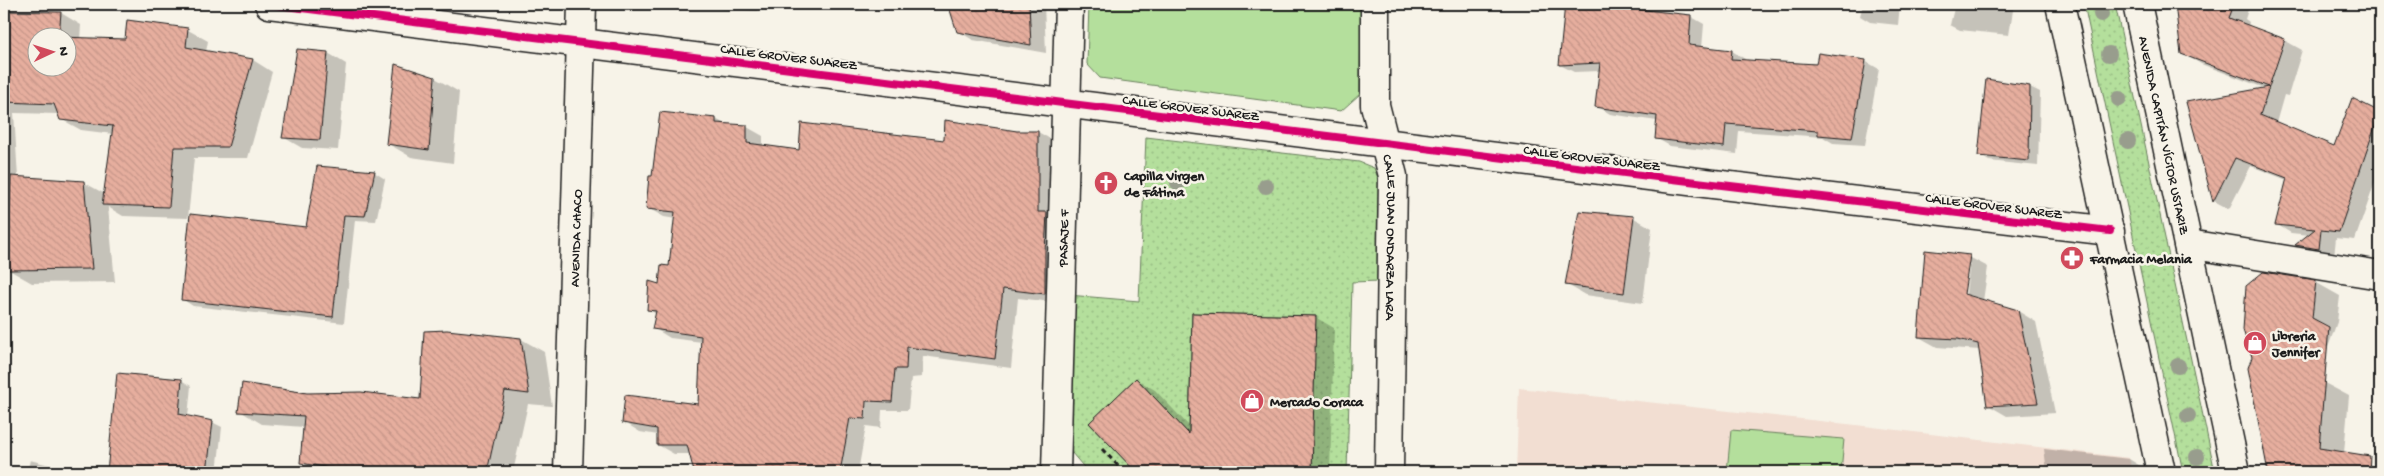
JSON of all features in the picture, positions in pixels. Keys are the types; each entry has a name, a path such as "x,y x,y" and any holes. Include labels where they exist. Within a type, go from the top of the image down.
{"street":[{"name":"CALLE GROVER SUAREZ","path":"269,4 1066,104 2110,231"},
{"name":"AVENIDA CHACO","path":"568,472 582,4"},
{"name":"PASAJE F","path":"1056,472 1069,4"},
{"name":"CALLE JUAN ONDARZA LARA","path":"1375,4 1375,105 1383,143 1393,176 1389,472"},
{"path":"2060,4 2161,472"},
{"name":"AVENIDA CAPITÁN VÍCTOR USTARIZ","path":"2137,4 2236,472"},
{"path":"2188,244 2380,275"}],"path":[{"path":"1102,449 1124,472"}],"shaded area":[{"path":"1519,388 1856,425 2129,458 2132,472 1516,472"}],"green space":[{"path":"1089,4 1361,4 1360,94 1341,111 1100,78 1087,64"},
{"path":"2084,4 2115,4 2215,472 2183,472"},
{"path":"1146,137 1359,162 1374,168 1381,185 1379,281 1352,282 1347,472 1312,472 1315,316 1192,313 1189,434 1136,378 1089,423 1136,472 1088,472 1066,446 1068,295 1139,301"},
{"path":"1731,430 1844,439 1841,472 1727,472"}],"building":[{"path":"948,4 1029,4 1031,45 957,32"},
{"path":"1565,4 1591,4 1691,15 1689,45 1732,50 1731,59 1816,64 1818,53 1866,60 1852,138 1818,135 1818,131 1726,124 1724,147 1655,139 1657,116 1595,107 1600,63 1559,65"},
{"path":"2175,4 2212,4 2232,10 2229,18 2285,39 2269,87 2181,54"},
{"path":"4,11 61,12 60,28 28,28 28,78 78,78 78,38 125,39 127,20 188,28 186,47 253,59 228,147 174,147 169,207 102,205 113,126 60,120 54,104 4,102"},
{"path":"297,49 328,52 320,140 282,138"},
{"path":"395,64 435,77 429,150 386,144"},
{"path":"1986,79 2030,86 2029,161 1978,156"},
{"path":"2269,87 2260,115 2334,146 2352,98 2380,112 2339,232 2321,230 2319,249 2295,245 2315,229 2275,225 2287,178 2235,158 2213,202 2186,102"},
{"path":"660,112 716,118 716,123 747,125 747,143 799,150 801,123 944,140 945,120 1017,131 1038,131 1038,212 1047,212 1045,294 1003,289 995,359 907,347 906,369 895,369 892,402 866,401 865,419 850,418 840,472 694,472 687,445 657,445 657,429 622,423 625,395 698,404 701,336 652,329 656,311 647,310 649,281 659,284 661,265 669,266 675,212 646,209 649,176 652,176"},
{"path":"317,166 375,171 365,216 344,215 333,317 181,300 190,214 306,227"},
{"path":"11,176 84,181 92,269 7,270"},
{"path":"1579,211 1634,216 1624,293 1565,285"},
{"path":"1925,250 1970,255 1964,294 2018,310 2038,403 1987,406 1978,344 1958,339 1918,337"},
{"path":"2263,272 2316,280 2312,318 2329,327 2319,448 2370,456 2369,472 2268,472 2248,368 2252,357 2243,330 2246,286"},
{"name":"Mercado Coraca","path":"1192,313 1316,316 1312,472 1136,472 1089,423 1136,378 1189,434"},
{"path":"447,330 521,338 529,394 505,391 487,472 355,472 300,463 304,416 238,412 242,383 307,393 361,392 420,399 424,331"},
{"path":"117,373 182,379 179,414 213,421 207,472 107,472"}],"cycle path":[{"path":"269,4 1705,183 2110,231"}],"place":[{"name":"Capilla Virgen de Fátima","path":"1106,183"},
{"name":"Farmacia Melania","path":"2072,258"},
{"name":"Libreria Jennifer","path":"2255,343"},
{"name":"Mercado Coraca","path":"1252,401"}]}
